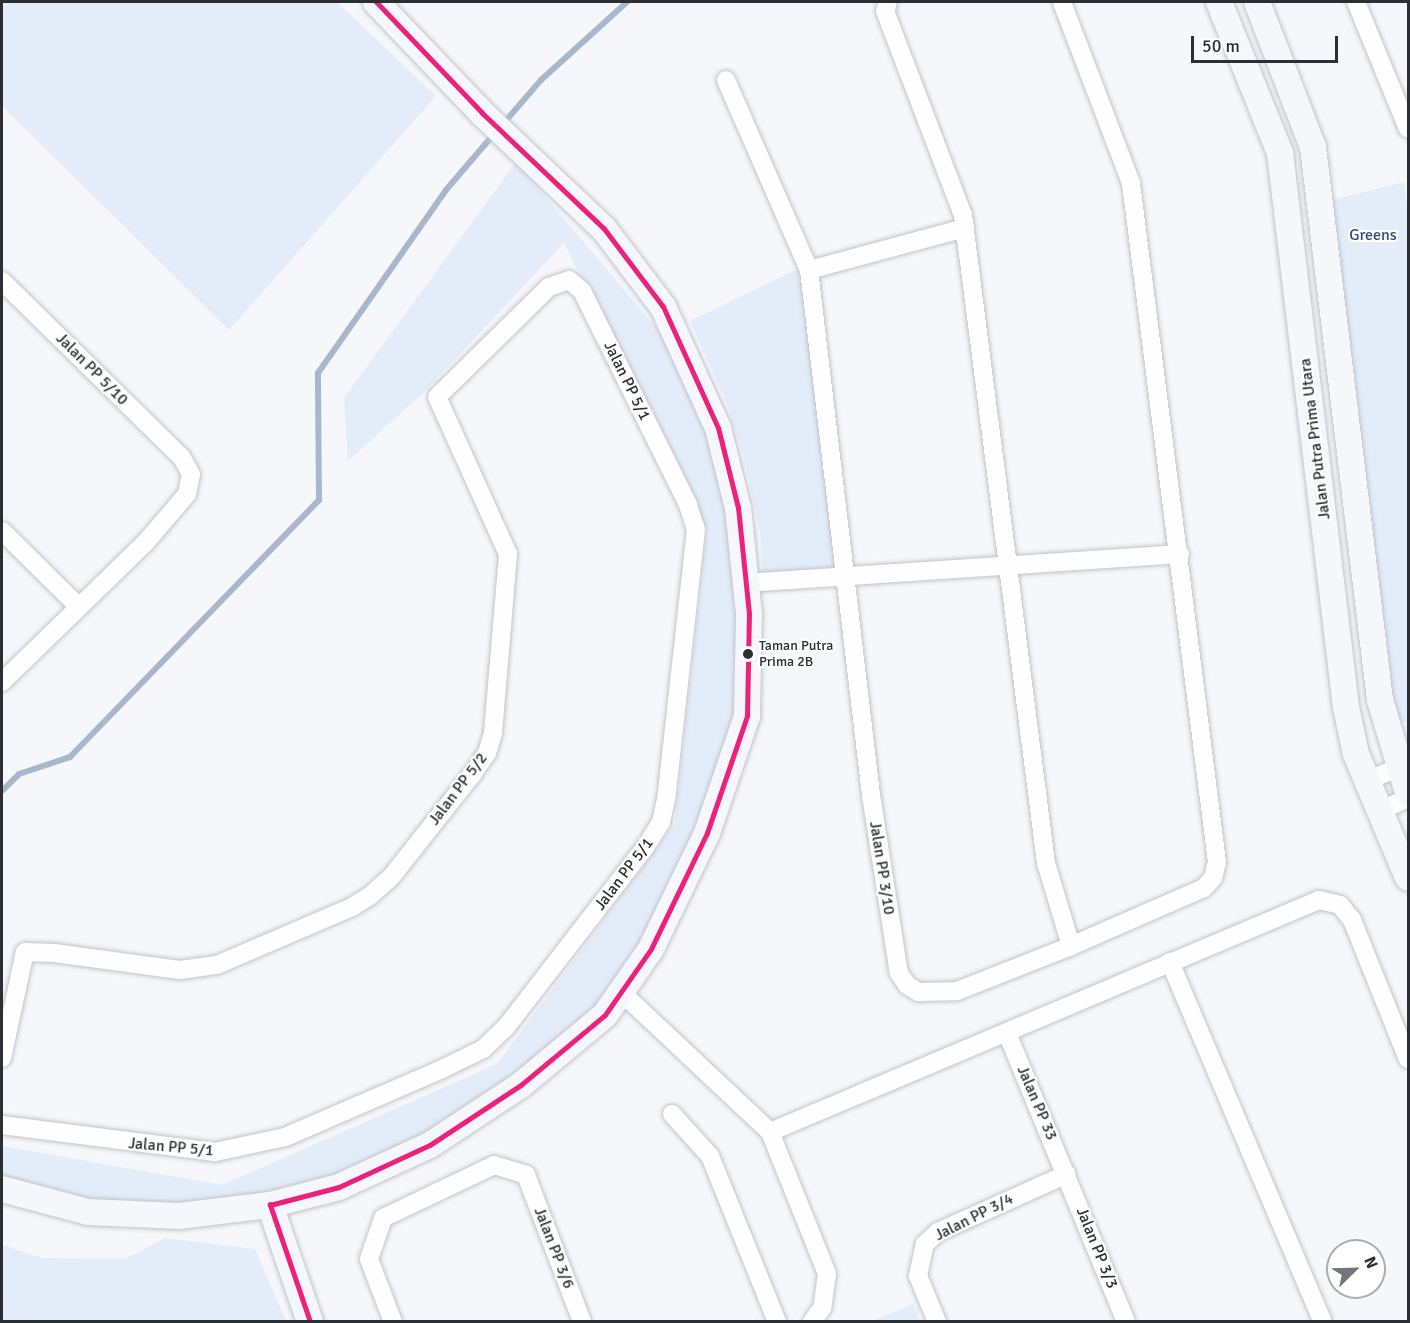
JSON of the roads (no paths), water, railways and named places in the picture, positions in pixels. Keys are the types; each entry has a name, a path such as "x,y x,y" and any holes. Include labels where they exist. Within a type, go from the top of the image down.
{"street":[{"path":"2,1189 88,1212 179,1216 270,1205 339,1187 430,1145 522,1085 605,1015 651,949 707,833 747,716 746,583 738,508 718,428 663,306 604,229 483,114 376,2"},
{"path":"888,2 885,11 965,228 1010,564 1046,863 1071,946"},
{"name":"Jalan PP 3/10","path":"726,80 809,270 847,575 871,795 899,973 907,985 918,992 957,991 1071,946 1204,888 1213,878 1217,862 1180,554 1131,183 1062,2"},
{"name":"Jalan Putra Prima Utara","path":"1219,2 1280,153 1346,706 1356,754 1408,878"},
{"name":"Jalan Putra Prima Utara","path":"1257,2 1313,147 1385,722 1404,766 1408,793"},
{"path":"1356,2 1408,129"},
{"path":"809,270 965,228"},
{"name":"Jalan PP 5/1","path":"2,1125 215,1152 285,1137 440,1070 483,1049 506,1027 646,846 661,822 666,799 696,529 688,505 582,291 569,280 549,287 502,336"},
{"name":"Jalan PP 5/10","path":"2,281 182,458 191,474 187,494 146,542 79,607"},
{"name":"Jalan PP 5/2","path":"2,1058 25,952 54,952 198,970 248,951 371,895 392,876 474,772 487,753 493,733 508,554 437,397 502,336"},
{"path":"2,531 79,607 2,682"},
{"path":"746,583 1180,554"},
{"path":"1385,722 1408,740"},
{"path":"1367,781 1404,766"},
{"path":"1379,812 1408,798"},
{"path":"770,1132 1319,900 1340,905 1352,920 1408,1059"},
{"path":"1170,962 1323,1322"},
{"path":"621,992 770,1132 827,1274 822,1308 812,1322"},
{"name":"Jalan PP 33","path":"1007,1033 1067,1174"},
{"path":"672,1114 710,1156 777,1322"},
{"name":"Jalan PP 3/6","path":"393,1322 369,1259 383,1218 494,1165 526,1175 582,1322"},
{"name":"Jalan PP 3/4","path":"937,1322 918,1276 925,1244 938,1232 1067,1174"},
{"name":"Jalan PP 3/3","path":"1067,1174 1126,1322"},
{"path":"270,1205 309,1322"}],"waterway":[{"path":"503,124 541,80 627,2"},
{"path":"2,791 19,774 70,757 319,500 318,373 446,190 494,134"}],"place":[{"name":"Taman Putra Prima 2B","path":"748,654"}],"park label":[{"name":"Greens","path":"1373,235"}]}
